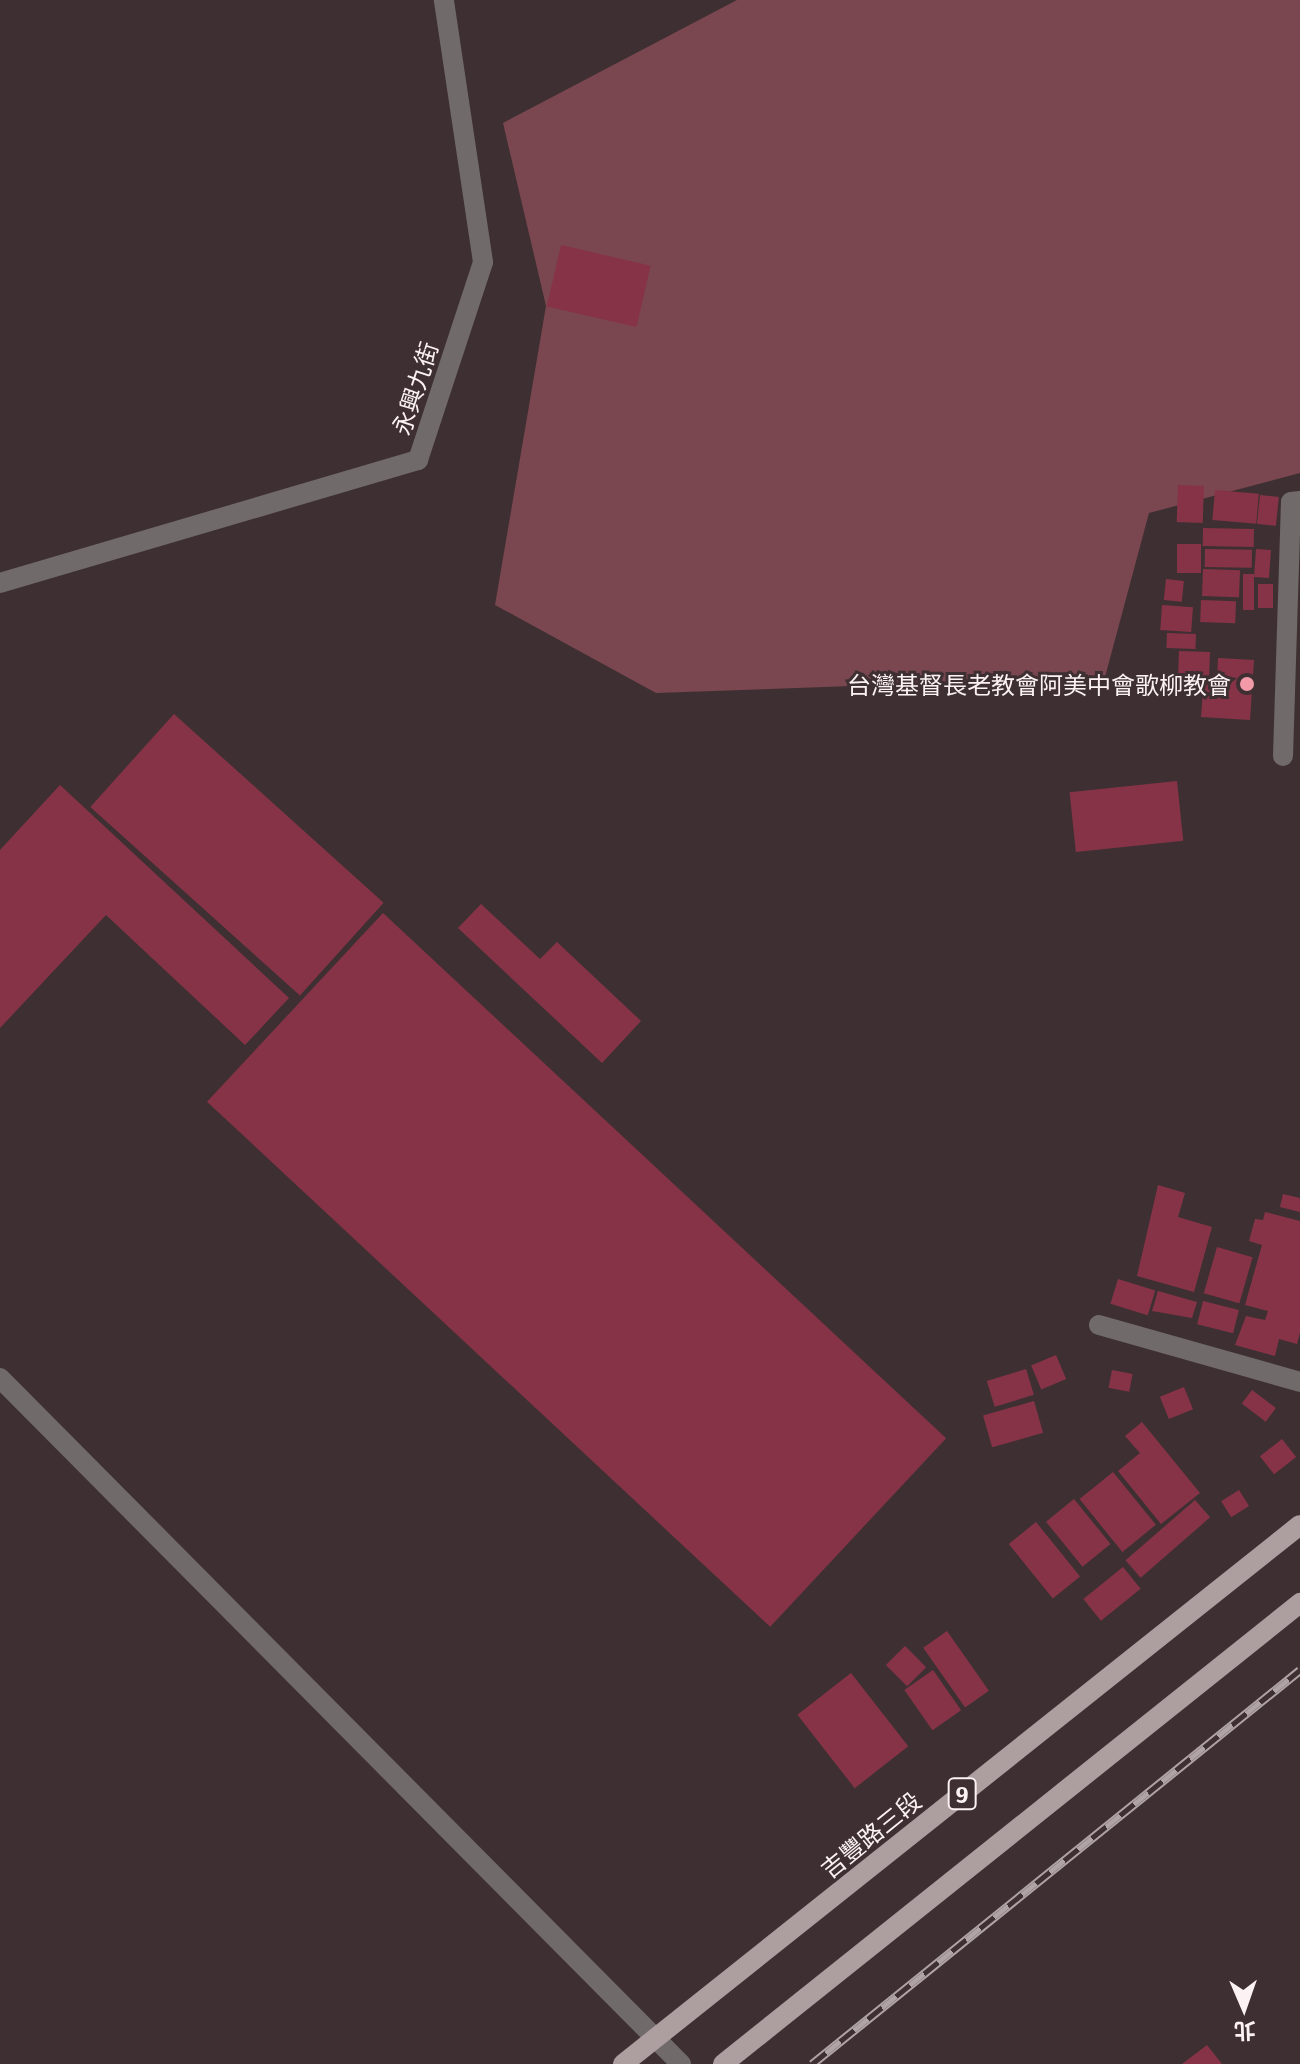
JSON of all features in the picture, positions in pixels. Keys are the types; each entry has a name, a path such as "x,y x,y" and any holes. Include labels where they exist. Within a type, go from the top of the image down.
{"main road":[{"name":"吉豐路三段","path":"623,2064 1300,1525"},
{"path":"723,2064 1300,1603"}],"street":[{"name":"永興九街","path":"0,583 418,460 483,262 444,0"},
{"path":"1283,756 1291,502 1300,501"},
{"path":"1099,1325 1300,1382"},
{"path":"0,1378 681,2064"}],"shaded area":[{"path":"737,0 1300,0 1300,473 1149,513 1105,677 656,693 495,605 546,306 503,123"}],"building":[{"path":"561,245 651,266 636,327 547,306"},
{"path":"1178,485 1204,486 1203,523 1177,522"},
{"path":"1215,490 1259,494 1256,524 1212,520"},
{"path":"1260,495 1279,497 1276,526 1257,524"},
{"path":"1203,528 1254,529 1254,547 1203,546"},
{"path":"1177,544 1201,544 1201,573 1177,573"},
{"path":"1205,549 1252,550 1252,568 1205,567"},
{"path":"1256,549 1271,550 1269,578 1254,577"},
{"path":"1203,569 1240,570 1239,597 1202,596"},
{"path":"1243,574 1254,574 1254,610 1243,610"},
{"path":"1166,579 1184,581 1182,602 1164,600"},
{"path":"1258,584 1273,584 1273,608 1258,608"},
{"path":"1201,600 1236,601 1235,623 1200,622"},
{"path":"1162,605 1193,607 1191,632 1160,630"},
{"path":"1167,633 1196,634 1195,649 1166,648"},
{"path":"1179,651 1210,652 1209,677 1178,676"},
{"path":"1218,658 1254,660 1250,720 1201,717 1204,678 1217,679"},
{"path":"174,714 384,903 300,996 90,807"},
{"path":"1177,781 1183,841 1076,852 1070,792"},
{"path":"60,785 289,998 245,1045 106,915 0,1028 0,850"},
{"path":"481,904 540,959 557,942 641,1021 602,1063 458,928"},
{"path":"383,913 946,1438 770,1627 207,1102"},
{"path":"1158,1185 1185,1193 1178,1217 1212,1227 1194,1292 1137,1276"},
{"path":"1283,1194 1300,1198 1300,1212 1280,1207"},
{"path":"1265,1212 1300,1221 1300,1332 1297,1344 1279,1339 1275,1356 1235,1345 1246,1316 1265,1320 1268,1311 1245,1305 1262,1245 1249,1241 1255,1219 1263,1220"},
{"path":"1217,1247 1253,1257 1239,1303 1204,1293"},
{"path":"1118,1279 1155,1290 1148,1315 1110,1304"},
{"path":"1158,1291 1197,1302 1192,1318 1152,1311"},
{"path":"1203,1301 1239,1310 1233,1333 1197,1324"},
{"path":"1056,1355 1066,1379 1041,1389 1031,1366"},
{"path":"1026,1369 1034,1395 995,1407 987,1381"},
{"path":"1112,1370 1133,1374 1129,1392 1109,1388"},
{"path":"1184,1387 1193,1409 1169,1419 1160,1397"},
{"path":"1252,1390 1276,1408 1266,1422 1242,1404"},
{"path":"1034,1401 1043,1433 992,1447 983,1416"},
{"path":"1142,1422 1200,1493 1161,1524 1118,1471 1140,1453 1125,1436"},
{"path":"1282,1439 1296,1457 1274,1474 1260,1456"},
{"path":"1113,1472 1156,1525 1122,1552 1080,1499"},
{"path":"1239,1490 1249,1506 1231,1517 1221,1501"},
{"path":"1074,1499 1111,1544 1083,1567 1046,1522"},
{"path":"1195,1500 1210,1517 1141,1578 1126,1560"},
{"path":"1036,1522 1080,1576 1053,1598 1009,1544"},
{"path":"1123,1567 1141,1589 1101,1621 1083,1599"},
{"path":"947,1631 989,1691 965,1707 923,1648"},
{"path":"905,1646 926,1667 907,1686 886,1665"},
{"path":"933,1670 961,1710 932,1730 904,1690"},
{"path":"851,1673 908,1746 855,1788 797,1715"},
{"path":"1207,2045 1222,2064 1182,2064"}],"railway":[{"path":"812,2064 1300,1670"}],"place":[{"name":"台灣基督長老教會阿美中會歌柳教會","path":"1247,684"}]}
